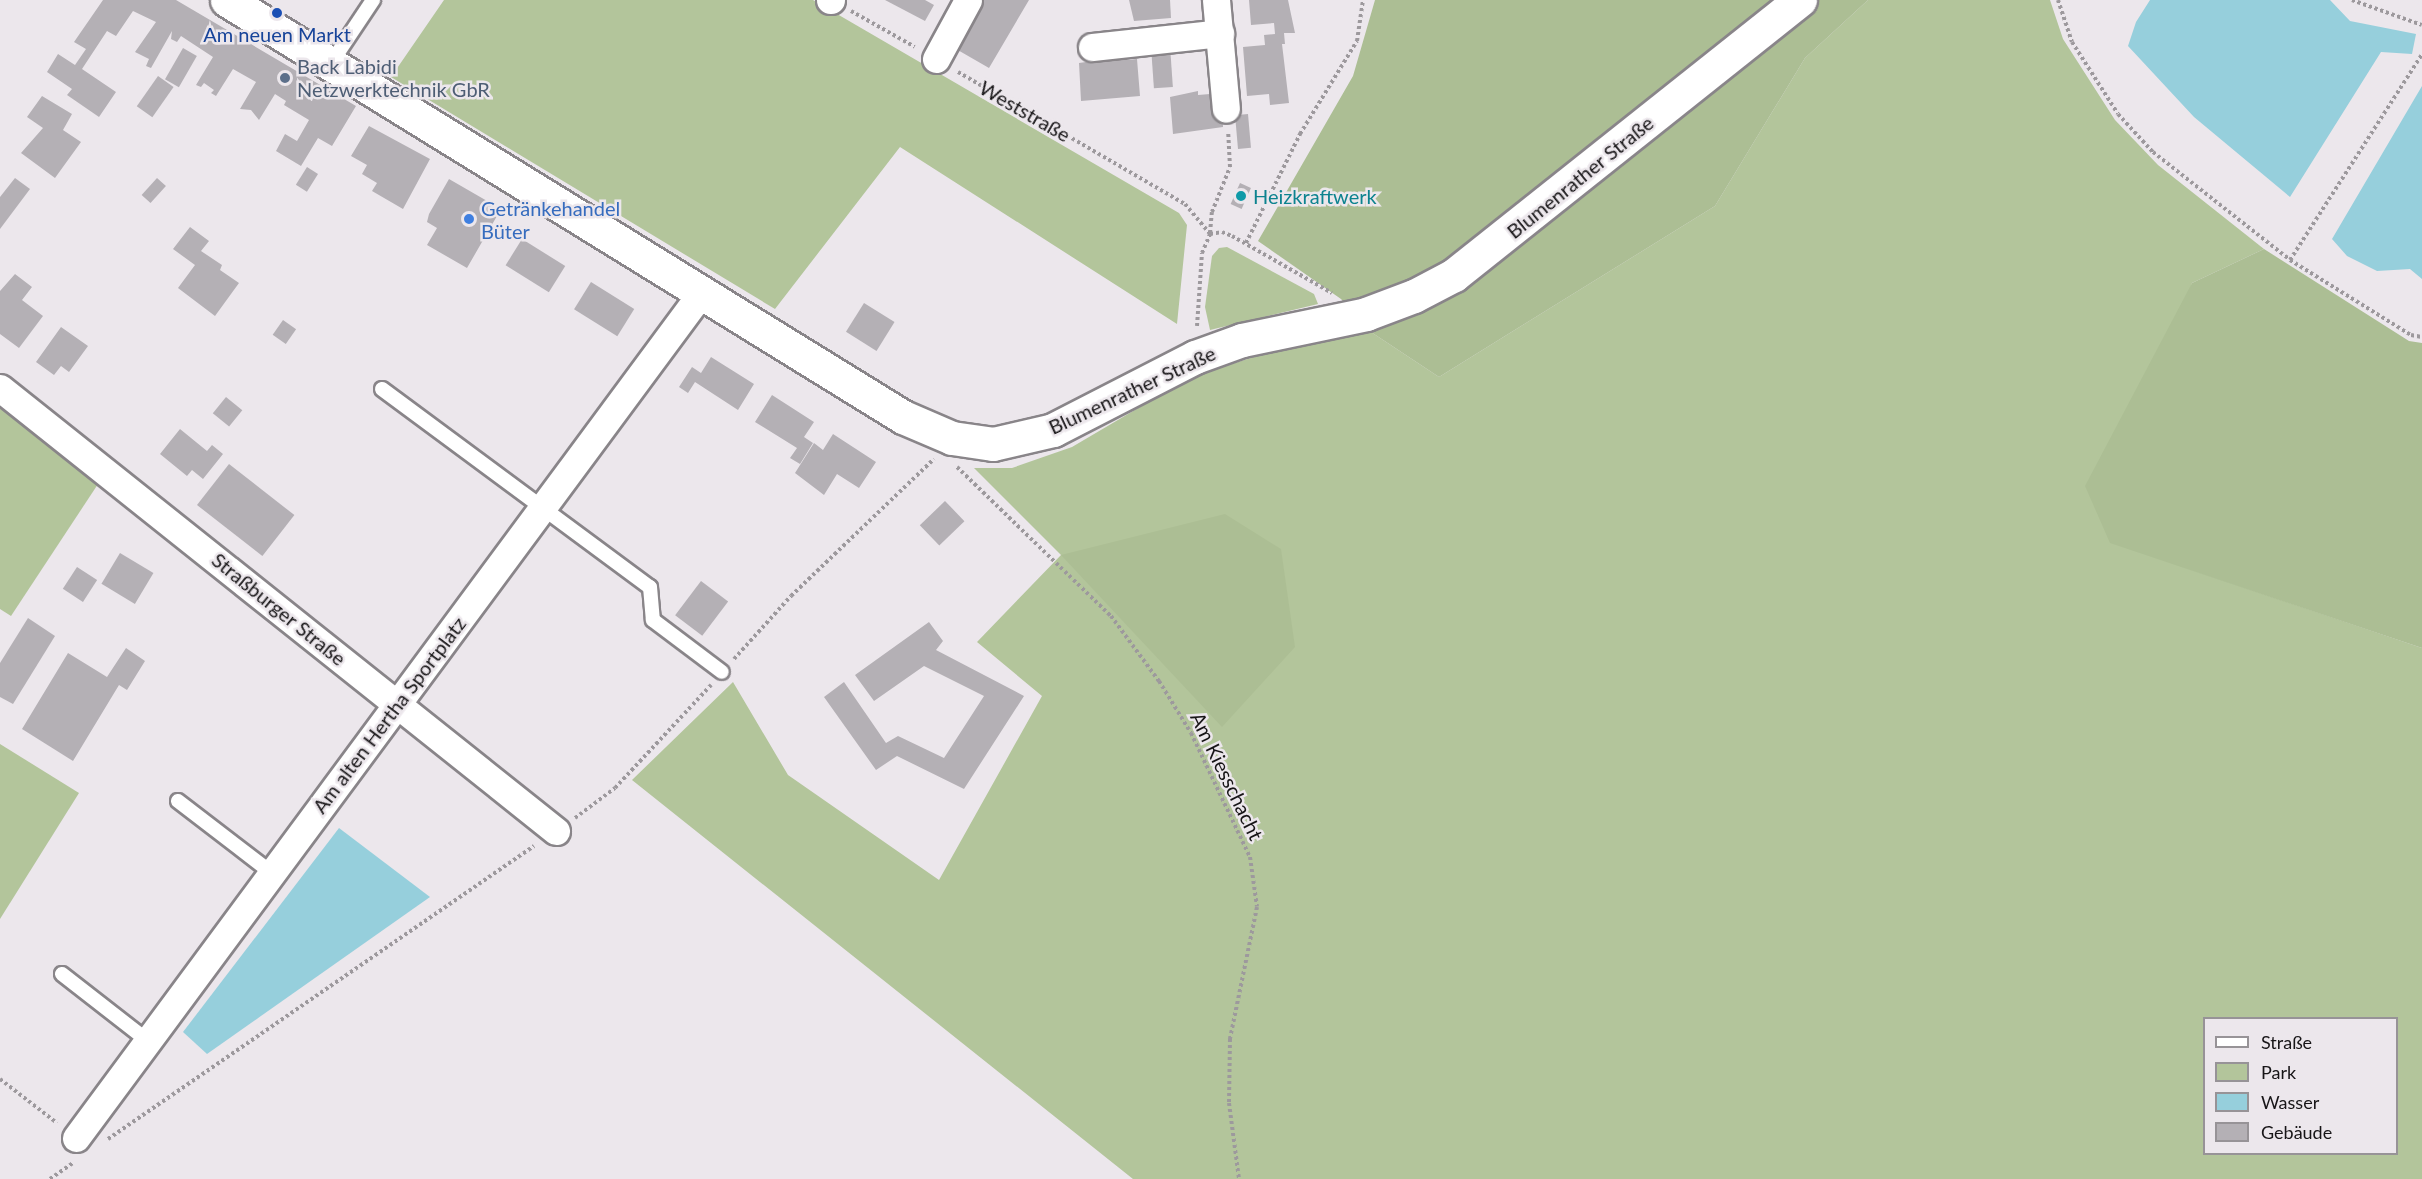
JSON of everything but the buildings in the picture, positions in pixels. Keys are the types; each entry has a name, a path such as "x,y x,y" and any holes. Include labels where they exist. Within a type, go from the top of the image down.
{"street":[{"name":"Blumenrather Straße","path":"227,0 903,417 952,438 993,444 1053,430 1195,357 1242,340 1366,314 1414,296 1489,250 1800,0"},
{"path":"936,59 968,0"},
{"path":"1216,0 1227,109"},
{"path":"1092,47 1220,33"},
{"name":"Am alten Hertha Sportplatz","path":"76,1138 702,292"},
{"name":"Straßburger Straße","path":"0,388 556,831"}],"lane":[{"path":"332,63 373,0"},
{"path":"382,388 650,587 653,620 722,672"},
{"path":"178,801 272,873"},
{"path":"62,974 148,1041"}],"path":[{"name":"Weststraße","path":"831,0 1185,204 1210,234"},
{"path":"1246,243 1300,134 1357,42 1363,0"},
{"path":"2058,0 2072,42 2118,114 2153,152 2290,260 2411,335 2422,337"},
{"path":"2352,0 2422,25"},
{"path":"2290,260 2422,54"},
{"path":"1195,357 1202,253 1210,234 1212,212 1230,167 1227,109"},
{"path":"1210,234 1222,232 1246,243 1366,314"},
{"path":"106,1140 556,831 615,788 791,596 941,452"},
{"name":"Am Kiesschacht","path":"958,468 1111,616 1191,733 1250,857 1257,907 1230,1038 1229,1103 1239,1179"},
{"path":"0,1078 76,1138 87,1153 50,1179"}],"green space":[{"path":"444,0 813,0 1179,213 1187,225 1177,324 900,147 775,309 391,77"},
{"path":"1375,0 1868,0 1805,58 1715,206 1439,377 1371,332 1341,299 1258,241 1353,76"},
{"path":"1868,0 2050,0 2063,39 2115,120 2158,165 2264,249 2192,283 2110,542 2422,648 2422,1179 1133,1179 632,780 733,682 788,775 939,880 1042,696 977,642 1061,555 974,468 1012,468 1072,447 1191,377 1279,349 1371,332 1439,377 1715,206 1805,58"},
{"path":"1227,247 1314,294 1318,304 1210,330 1205,307 1212,256 1219,248"},
{"path":"2264,249 2409,341 2422,343 2422,648 2110,543 2085,486 2192,283"},
{"path":"0,399 102,478 11,616 0,609"},
{"path":"1225,514 1281,549 1295,647 1222,727 1061,555"},
{"path":"0,744 79,793 0,919"}],"water":[{"path":"2150,0 2330,0 2350,21 2416,34 2412,54 2381,52 2290,197 2194,117 2128,46 2136,22"},
{"path":"2422,86 2422,279 2410,269 2377,271 2347,256 2332,239"},
{"path":"339,828 430,897 207,1054 183,1032"}],"place":[{"name":"Am neuen Markt","path":"277,13"},
{"name":"Back Labidi Netzwerktechnik GbR","path":"285,78"},
{"name":"Heizkraftwerk","path":"1241,196"},
{"name":"Getränkehandel Büter","path":"469,219"}]}
